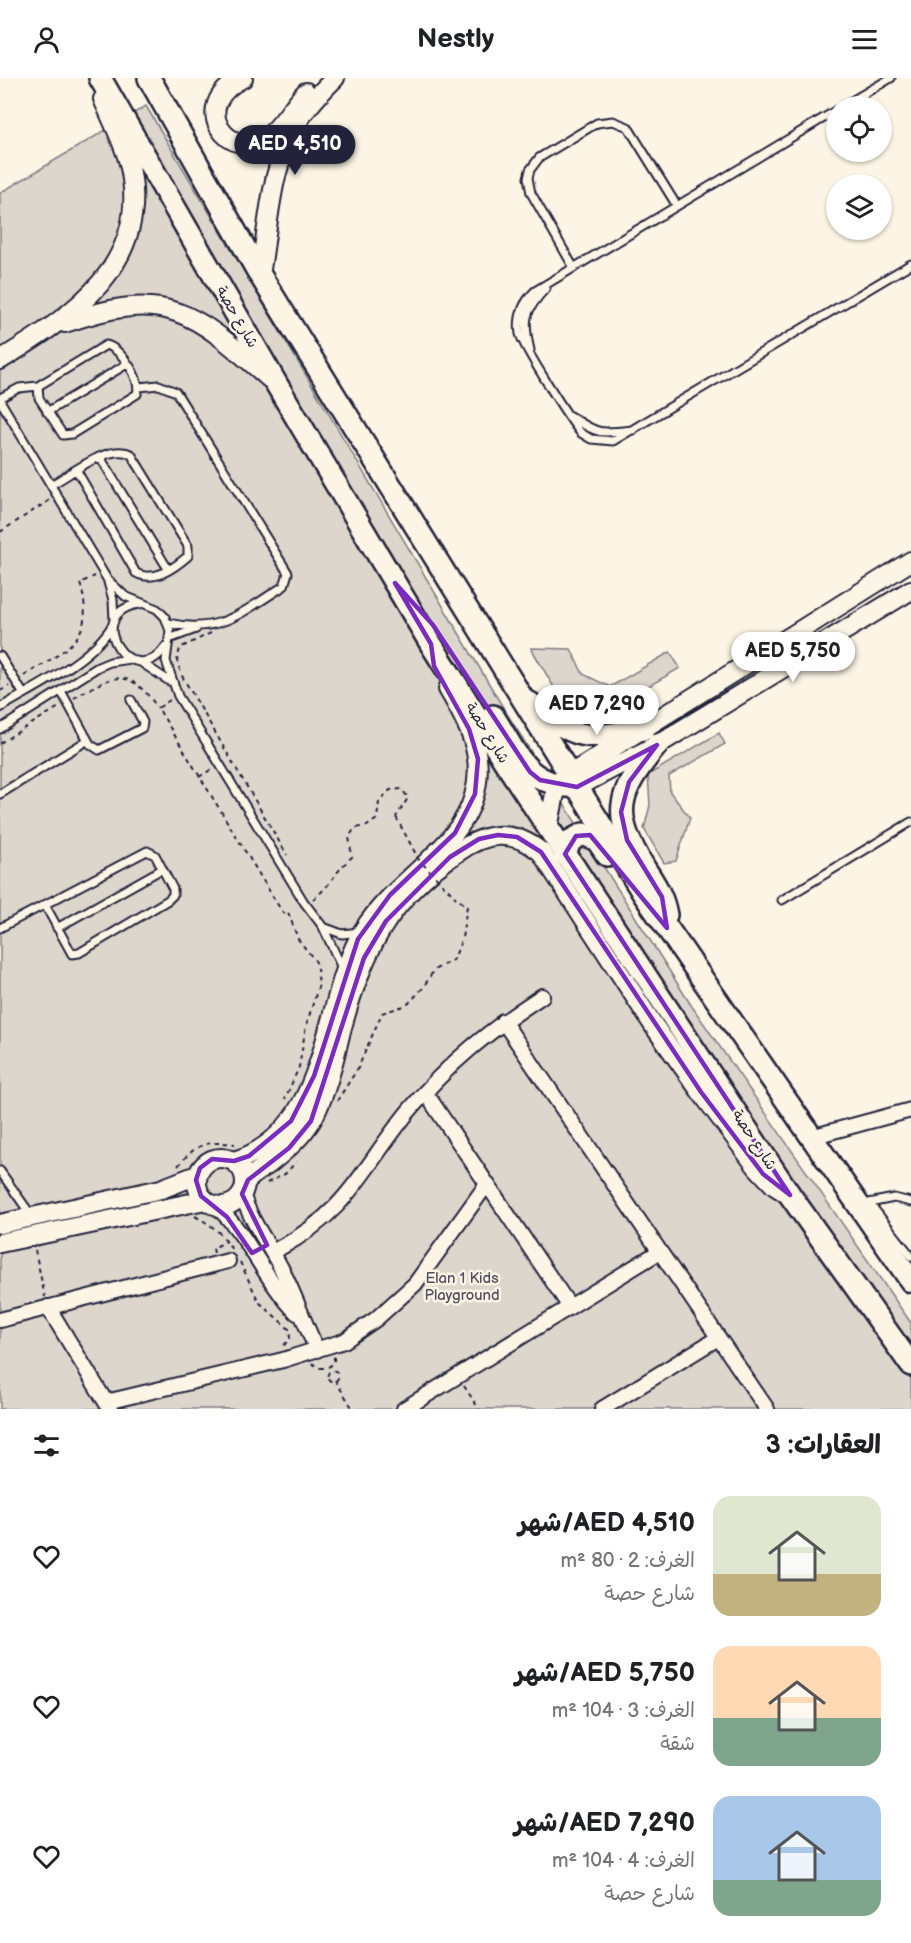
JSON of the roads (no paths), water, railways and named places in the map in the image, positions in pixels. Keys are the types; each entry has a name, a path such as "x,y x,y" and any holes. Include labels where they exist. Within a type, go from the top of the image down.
{"main road":[{"name":"شارع حصة","path":"100,78 277,385 431,644 565,855 790,1195 911,1365"},
{"path":"149,78 260,275 520,695 569,783 911,1281"},
{"path":"394,583 433,625 530,772 540,780 569,783"},
{"path":"520,695 574,734 650,737 629,782 621,812 627,840 662,897 667,928"},
{"path":"565,855 567,844 576,836 590,835 597,840 627,884 643,893"}],"street":[{"path":"55,327 104,281 123,248 132,213 131,177 125,151 94,78"},
{"path":"243,78 222,92 215,111 220,130 228,137 246,144 266,138 299,99 324,78"},
{"path":"260,275 277,174 285,146 307,108 335,78"},
{"path":"2,354 55,327 102,310 120,307 158,307 177,312 211,328 277,385"},
{"path":"650,737 706,687 911,561"},
{"path":"548,828 552,801 569,783 911,590"},
{"path":"300,1316 265,1274 232,1222 198,1191 197,1175 200,1168 212,1159 266,1145 291,1121 301,1106 320,1059 344,973 363,931 390,894 455,833 467,815 475,794 478,771 476,747 464,717 434,666 431,644"},
{"path":"0,1243 131,1214 210,1203 230,1204 243,1189 289,1148 311,1121 324,1092 364,958 386,921 416,886 450,856 479,839 498,835 517,837 541,852 654,1026 700,1092 757,1167 775,1186 790,1195"},
{"path":"252,1253 273,1247 309,1231 347,1197 425,1092 474,1043 542,996"},
{"path":"503,1021 767,1409"},
{"path":"425,1092 570,1307"},
{"path":"811,1137 911,1110"},
{"path":"237,1153 242,1169 243,1189 256,1229 273,1247 300,1316 317,1350"},
{"path":"0,1224 31,1215 161,1189 197,1175"},
{"path":"48,1307 108,1406 284,1360 344,1341 402,1298 426,1269 487,1184"},
{"path":"404,1409 659,1252"},
{"path":"0,1320 228,1261"},
{"path":"265,1274 280,1266"},
{"path":"602,1409 718,1338"}],"lane":[{"path":"860,96 891,78"},
{"path":"826,117 549,283 532,303 526,318 525,330 531,354 567,414 587,428 599,433 635,430 911,264"},
{"path":"574,268 531,193 528,178 530,170 539,158 597,123 613,121 628,127 677,206"},
{"path":"139,387 116,349 102,346 39,386 20,388 1,398 105,576 119,591 140,604 157,609 168,623 166,661 178,696 304,902 323,927 344,973"},
{"path":"47,412 127,364"},
{"path":"0,729 104,664 157,656 168,642 199,628 228,620 284,586 288,573 176,392 159,385 139,387"},
{"path":"39,386 38,394 47,412 60,433 69,436 135,396 139,387"},
{"path":"51,485 100,457 120,450 131,454 139,462 189,548 186,558 148,577 134,571 77,471"},
{"path":"100,457 168,569"},
{"path":"105,576 113,600 115,645 133,660 154,668 172,683"},
{"path":"0,708 87,655 101,642 127,607 140,604"},
{"path":"168,623 199,628"},
{"path":"0,656 23,693"},
{"path":"61,691 88,740 94,748 102,750 142,728 143,722 131,700"},
{"path":"0,794 88,740"},
{"path":"782,900 911,822"},
{"path":"0,928 147,851 155,855 173,889 173,895 168,900 79,953 69,951 45,905"},
{"path":"57,928 162,869"},
{"path":"323,927 342,934 363,931"},
{"path":"0,1171 31,1215"},
{"path":"850,1194 860,1196 869,1203 911,1256"},
{"path":"869,1203 894,1198 911,1202"}],"park label":[{"name":"Elan 1 Kids Playground","path":"462,1286"}]}
